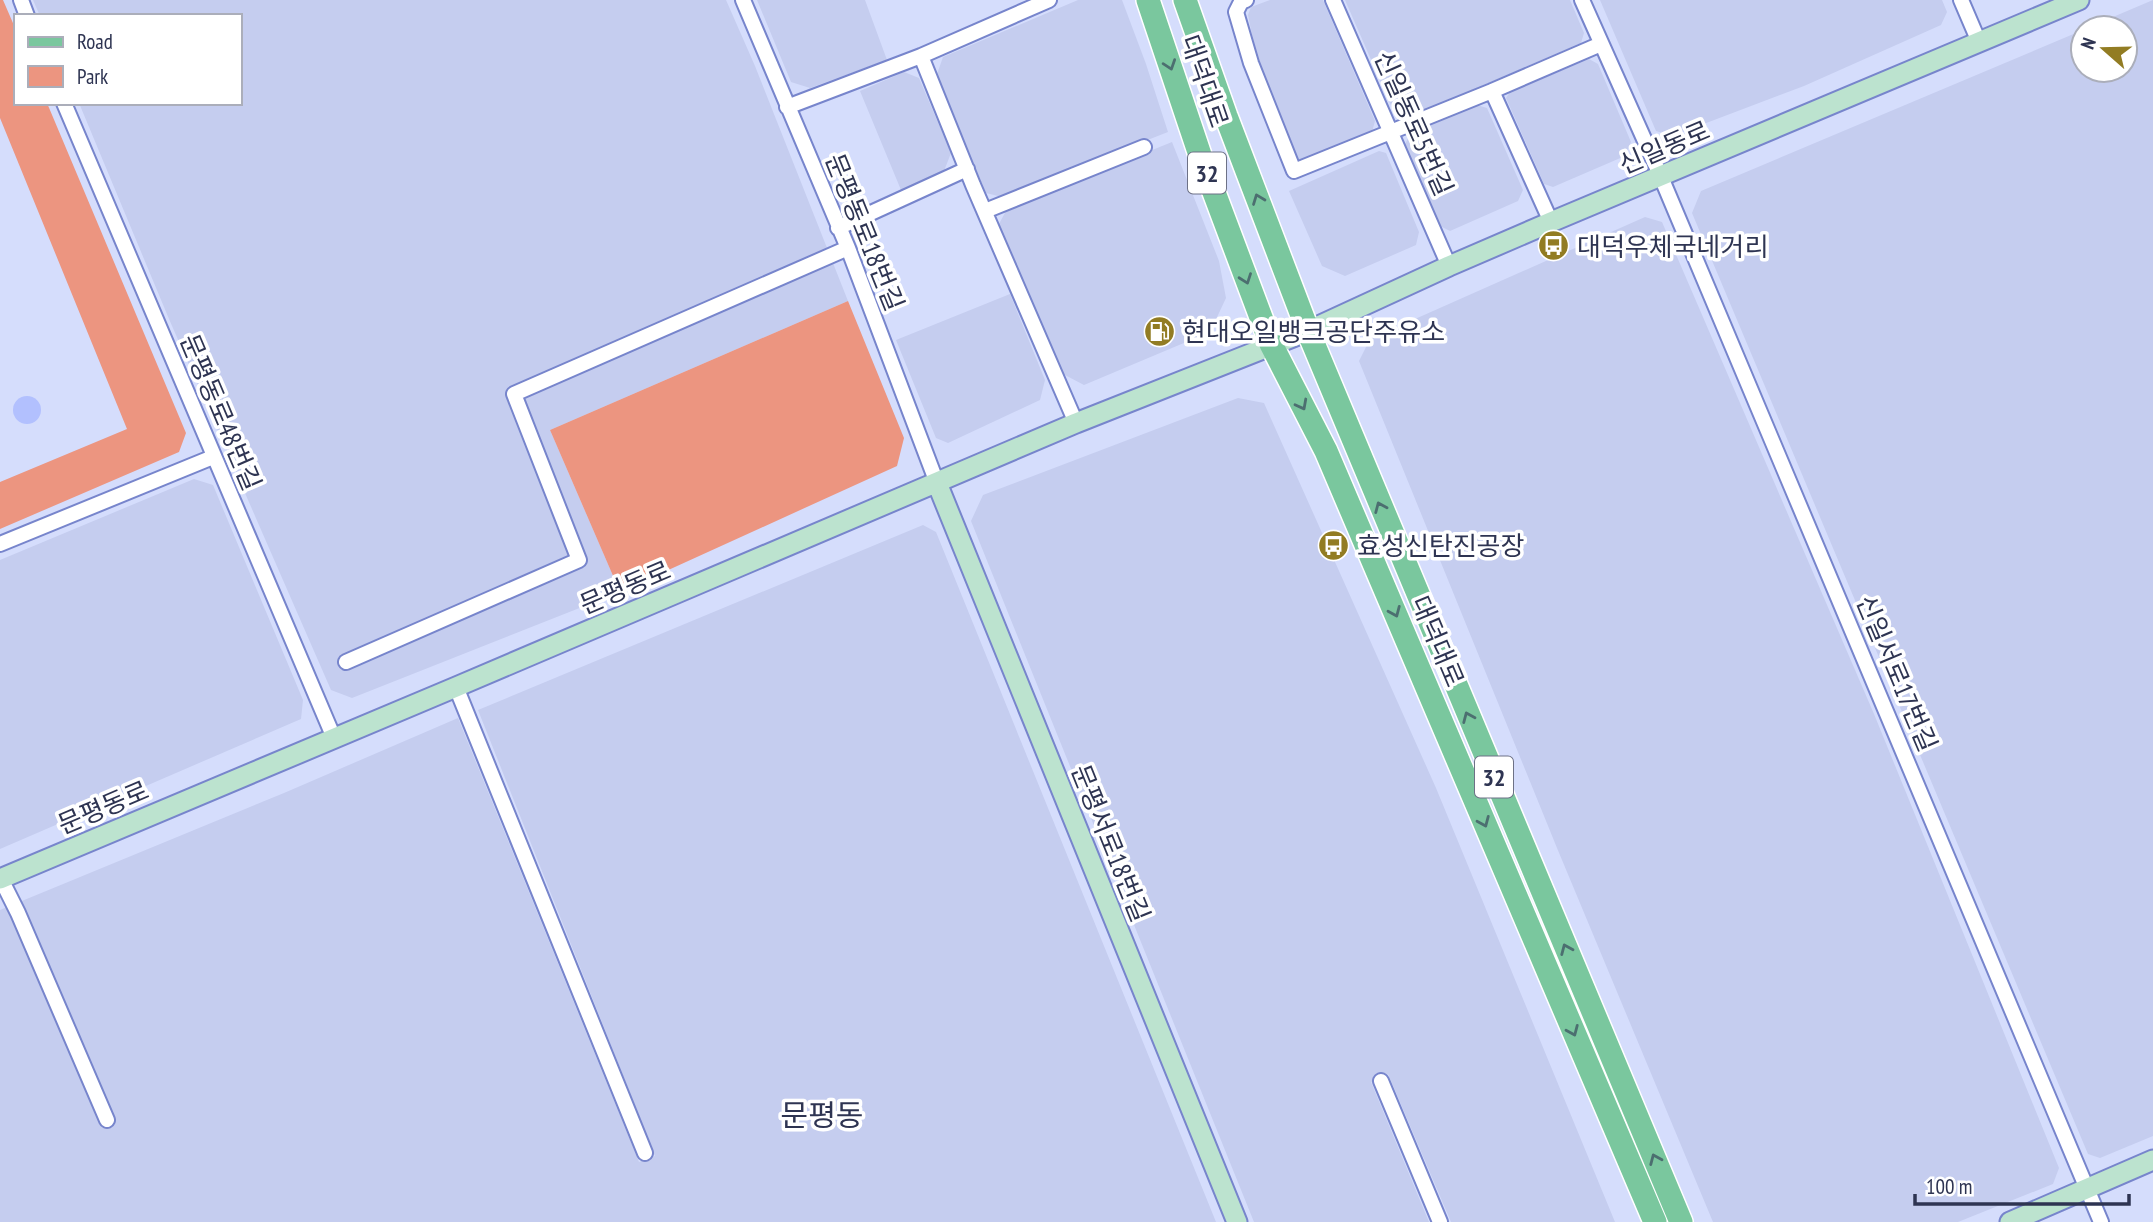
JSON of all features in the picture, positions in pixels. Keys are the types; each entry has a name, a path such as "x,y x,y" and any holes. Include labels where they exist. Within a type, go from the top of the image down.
{"main road":[{"name":"대덕대로","path":"1148,0 1205,167 1271,344 1326,451 1655,1222"},
{"name":"대덕대로","path":"1185,0 1308,331 1681,1222"},
{"name":"신일동로","path":"1271,344 1308,331 1551,222 2079,0"},
{"name":"문평동로","path":"0,879 1076,423 1271,344"},
{"name":"문평서로18번길","path":"937,483 1237,1222"},
{"path":"2010,1222 2153,1160"}],"street":[{"name":"문평동로18번길","path":"743,0 848,248 937,483"},
{"path":"787,107 921,56 1049,0"},
{"path":"1246,0 1241,2 1236,12 1247,51 1294,171 1601,44"},
{"name":"신일동로5번길","path":"1333,0 1449,266"},
{"name":"신일서로17번길","path":"1582,0 1661,177 2101,1222"},
{"path":"1961,0 1979,42"},
{"path":"921,56 1076,423"},
{"path":"1492,91 1551,222"},
{"name":"문평동로48번길","path":"65,105 334,738"},
{"path":"985,211 1144,147"},
{"path":"838,228 967,169"},
{"path":"346,662 579,560 514,394 848,248"},
{"path":"0,544 213,457"},
{"path":"456,687 645,1153"},
{"path":"0,879 18,913 107,1120"},
{"path":"1381,1081 1440,1222"}],"shaded area":[{"path":"33,0 726,0 848,301 550,430 620,592 352,698 331,690 169,319 80,105 242,105 242,14 39,14"},
{"path":"757,0 865,0 887,60 810,88 791,82"},
{"path":"1078,0 1122,0 1168,132 1002,197 986,193 936,77 943,57"},
{"path":"1270,0 1323,0 1375,121 1372,132 1303,160 1295,159 1256,55 1248,15 1251,7"},
{"path":"1345,0 1570,0 1584,33 1581,43 1410,117 1393,110"},
{"path":"1600,0 1942,0 1947,12 1941,25 1804,86 1672,136 1656,131"},
{"path":"2153,0 2153,1136 2100,1158 2088,1154 1692,213 1701,191 2069,36 2069,84 2139,84 2139,14 2120,14"},
{"path":"1589,59 1598,64 1631,142 1625,156 1553,187 1544,184 1506,98 1510,92"},
{"path":"904,72 919,78 951,153 944,171 901,190 860,91"},
{"path":"1477,105 1487,108 1523,190 1518,201 1450,231 1440,226 1405,144 1411,133"},
{"path":"1172,142 1219,261 1226,298 1210,332 1084,385 1063,374 1042,332 999,224 1007,209"},
{"path":"1379,151 1386,153 1419,232 1416,245 1345,276 1322,266 1289,191"},
{"path":"1645,217 1662,222 1874,714 2059,1168 2053,1184 1958,1222 1713,1222 1359,361 1370,339"},
{"path":"1010,294 1045,380 1040,400 948,443 936,438 896,340"},
{"path":"1238,398 1264,403 1436,788 1615,1222 1451,1222 1388,1074 1371,1082 1429,1222 1254,1222 971,521 983,495"},
{"path":"194,479 213,485 303,700 301,719 0,849 0,560"},
{"path":"923,525 936,532 1216,1222 0,1222 0,910 458,718 639,1162 655,1156 478,710"}],"green space":[{"path":"0,0 3,0 14,25 14,105 48,105 186,433 179,452 0,529 0,482 127,429 0,118"},
{"path":"848,301 904,438 897,466 620,592 550,430"}],"water":[{"path":"27,396 37,400 41,410 37,420 27,424 17,420 13,410 17,400"}],"place":[{"name":"대덕우체국네거리","path":"1554,246"},
{"name":"현대오일뱅크공단주유소","path":"1159,331"},
{"name":"효성신탄진공장","path":"1334,545"}],"district":[{"name":"문평동","path":"822,1114"}]}
